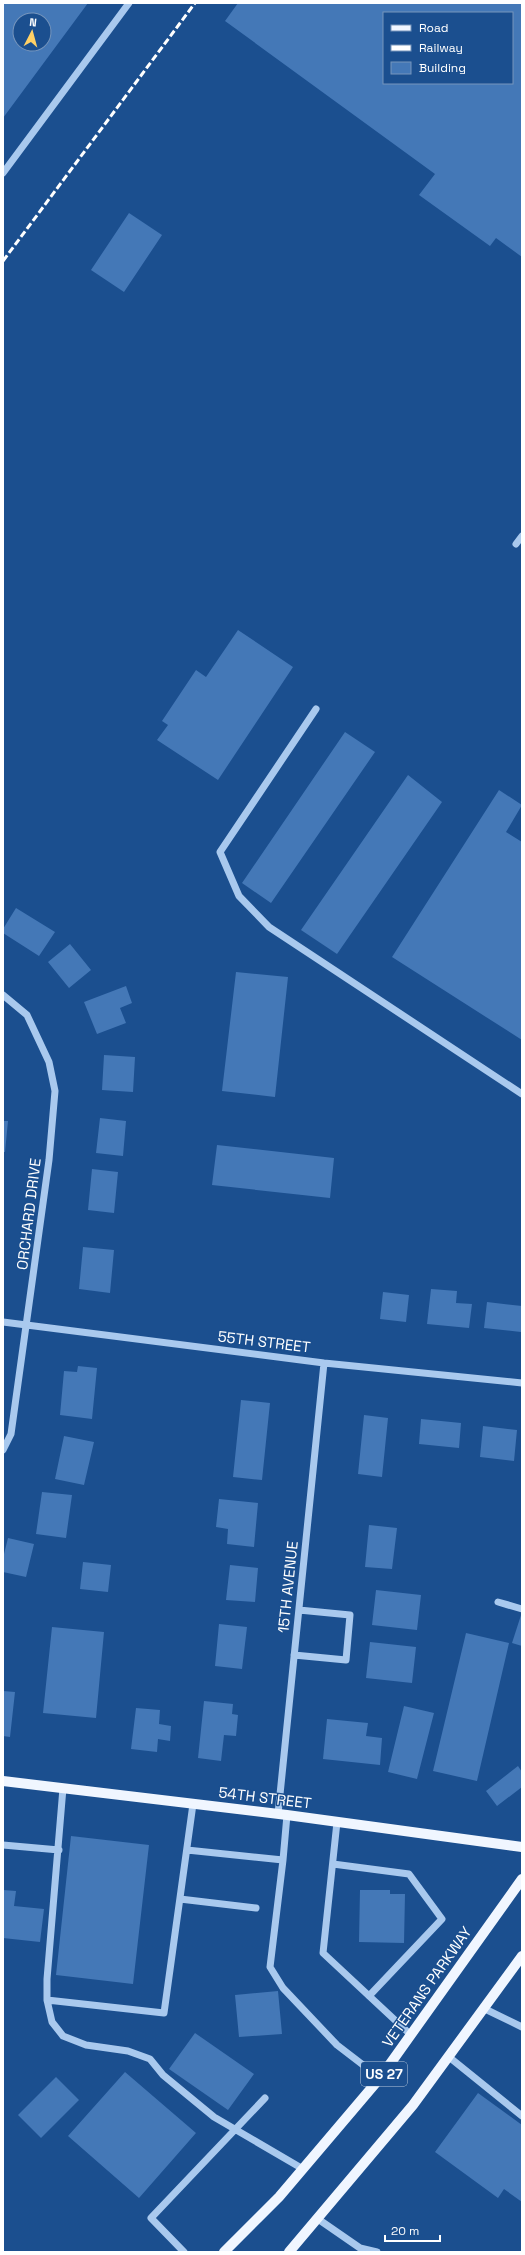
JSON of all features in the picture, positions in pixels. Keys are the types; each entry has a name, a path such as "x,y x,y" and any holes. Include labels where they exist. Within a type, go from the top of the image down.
{"main road":[{"name":"54TH STREET","path":"3,1781 283,1815 522,1847"},
{"name":"VETERANS PARKWAY","path":"224,2252 279,2197 380,2078 522,1879"},
{"name":"US 27","path":"289,2252 413,2105 485,2009 522,1956"}],"street":[{"path":"3,173 129,3"},
{"path":"516,544 522,536"},
{"path":"316,709 220,852 239,896 269,927 522,1094"},
{"name":"ORCHARD DRIVE","path":"3,995 27,1015 49,1062 55,1091 49,1160 28,1324 11,1434 3,1450"},
{"name":"55TH STREET","path":"3,1322 324,1363 522,1383"},
{"name":"15TH AVENUE","path":"324,1363 294,1655 283,1815 283,1860 270,1967 283,1988 337,2045 380,2078"},
{"path":"498,1602 522,1609"},
{"path":"294,1655 346,1660 350,1615 299,1610"},
{"path":"63,1788 47,1979 47,2000 52,2022 63,2036 86,2045 128,2051 150,2059 162,2074 214,2117 303,2169"},
{"path":"47,2000 164,2013 193,1804"},
{"path":"337,1822 324,1953 411,2035"},
{"path":"3,1845 59,1850"},
{"path":"187,1850 283,1860"},
{"path":"333,1864 409,1874 442,1919 370,1996"},
{"path":"180,1899 256,1908"},
{"path":"485,2009 522,2027"},
{"path":"449,2057 522,2116"},
{"path":"184,2252 151,2218 265,2098"},
{"path":"318,2219 361,2250 377,2252"}],"building":[{"path":"3,3 88,3 52,52 52,12 12,12 12,52 52,52 3,118"},
{"path":"238,3 522,3 522,257 496,238 490,246 419,195 435,174 225,21"},
{"path":"129,213 162,235 124,292 91,270"},
{"path":"238,630 293,667 218,780 157,740 168,725 162,721 196,670 206,677"},
{"path":"345,732 375,752 271,903 242,883"},
{"path":"408,775 442,802 337,954 301,930"},
{"path":"499,790 522,805 506,832 522,842 522,1040 392,957"},
{"path":"16,908 55,932 39,956 3,933 3,929"},
{"path":"70,944 91,970 69,988 48,962"},
{"path":"236,972 288,977 275,1097 222,1091"},
{"path":"126,986 132,1003 120,1008 126,1023 97,1034 84,1002"},
{"path":"104,1055 135,1057 133,1092 102,1090"},
{"path":"100,1118 126,1121 123,1156 96,1153"},
{"path":"3,1121 8,1121 5,1152 3,1152"},
{"path":"217,1145 334,1158 330,1198 212,1185"},
{"path":"92,1169 118,1172 114,1213 88,1210"},
{"path":"83,1247 114,1250 110,1293 79,1289"},
{"path":"431,1289 457,1291 456,1303 472,1304 469,1328 427,1324"},
{"path":"383,1292 409,1295 406,1322 380,1319"},
{"path":"487,1302 522,1306 521,1332 484,1328"},
{"path":"78,1366 97,1368 92,1419 60,1415 64,1371 77,1372"},
{"path":"241,1400 270,1403 262,1480 233,1477"},
{"path":"364,1415 388,1418 382,1477 358,1474"},
{"path":"421,1419 461,1423 459,1448 419,1444"},
{"path":"483,1426 517,1430 514,1461 480,1457"},
{"path":"64,1436 94,1442 84,1485 55,1479"},
{"path":"42,1492 72,1495 66,1538 36,1534"},
{"path":"219,1499 258,1503 254,1547 227,1544 228,1529 216,1527"},
{"path":"369,1525 397,1528 392,1569 365,1567"},
{"path":"8,1538 34,1544 26,1577 3,1572 3,1558"},
{"path":"83,1562 111,1565 108,1592 80,1589"},
{"path":"230,1565 258,1568 255,1602 226,1600"},
{"path":"376,1590 421,1595 417,1630 372,1625"},
{"path":"522,1612 522,1646 512,1643"},
{"path":"219,1624 247,1627 242,1669 215,1666"},
{"path":"52,1627 104,1632 96,1718 43,1713"},
{"path":"466,1633 509,1643 477,1781 433,1771"},
{"path":"370,1642 416,1647 412,1683 366,1678"},
{"path":"3,1691 15,1692 10,1737 3,1736"},
{"path":"204,1701 233,1704 232,1714 238,1715 236,1736 224,1735 221,1761 198,1758"},
{"path":"404,1706 434,1713 417,1779 388,1772"},
{"path":"136,1708 160,1710 159,1724 171,1726 170,1741 158,1739 157,1752 131,1749"},
{"path":"327,1719 368,1723 366,1736 382,1738 380,1765 323,1759"},
{"path":"518,1766 522,1772 522,1787 497,1806 486,1791"},
{"path":"71,1836 149,1845 133,1984 56,1975"},
{"path":"3,1890 16,1891 14,1906 44,1909 40,1942 3,1938"},
{"path":"360,1890 390,1890 390,1894 405,1894 404,1943 359,1942"},
{"path":"278,1991 282,2034 239,2037 235,1995"},
{"path":"195,2033 254,2074 228,2110 169,2069"},
{"path":"125,2072 196,2133 139,2198 68,2136"},
{"path":"56,2077 79,2100 41,2138 18,2115"},
{"path":"478,2093 522,2125 522,2202 504,2189 498,2198 435,2152"}],"railway":[{"path":"3,261 195,3"}]}
